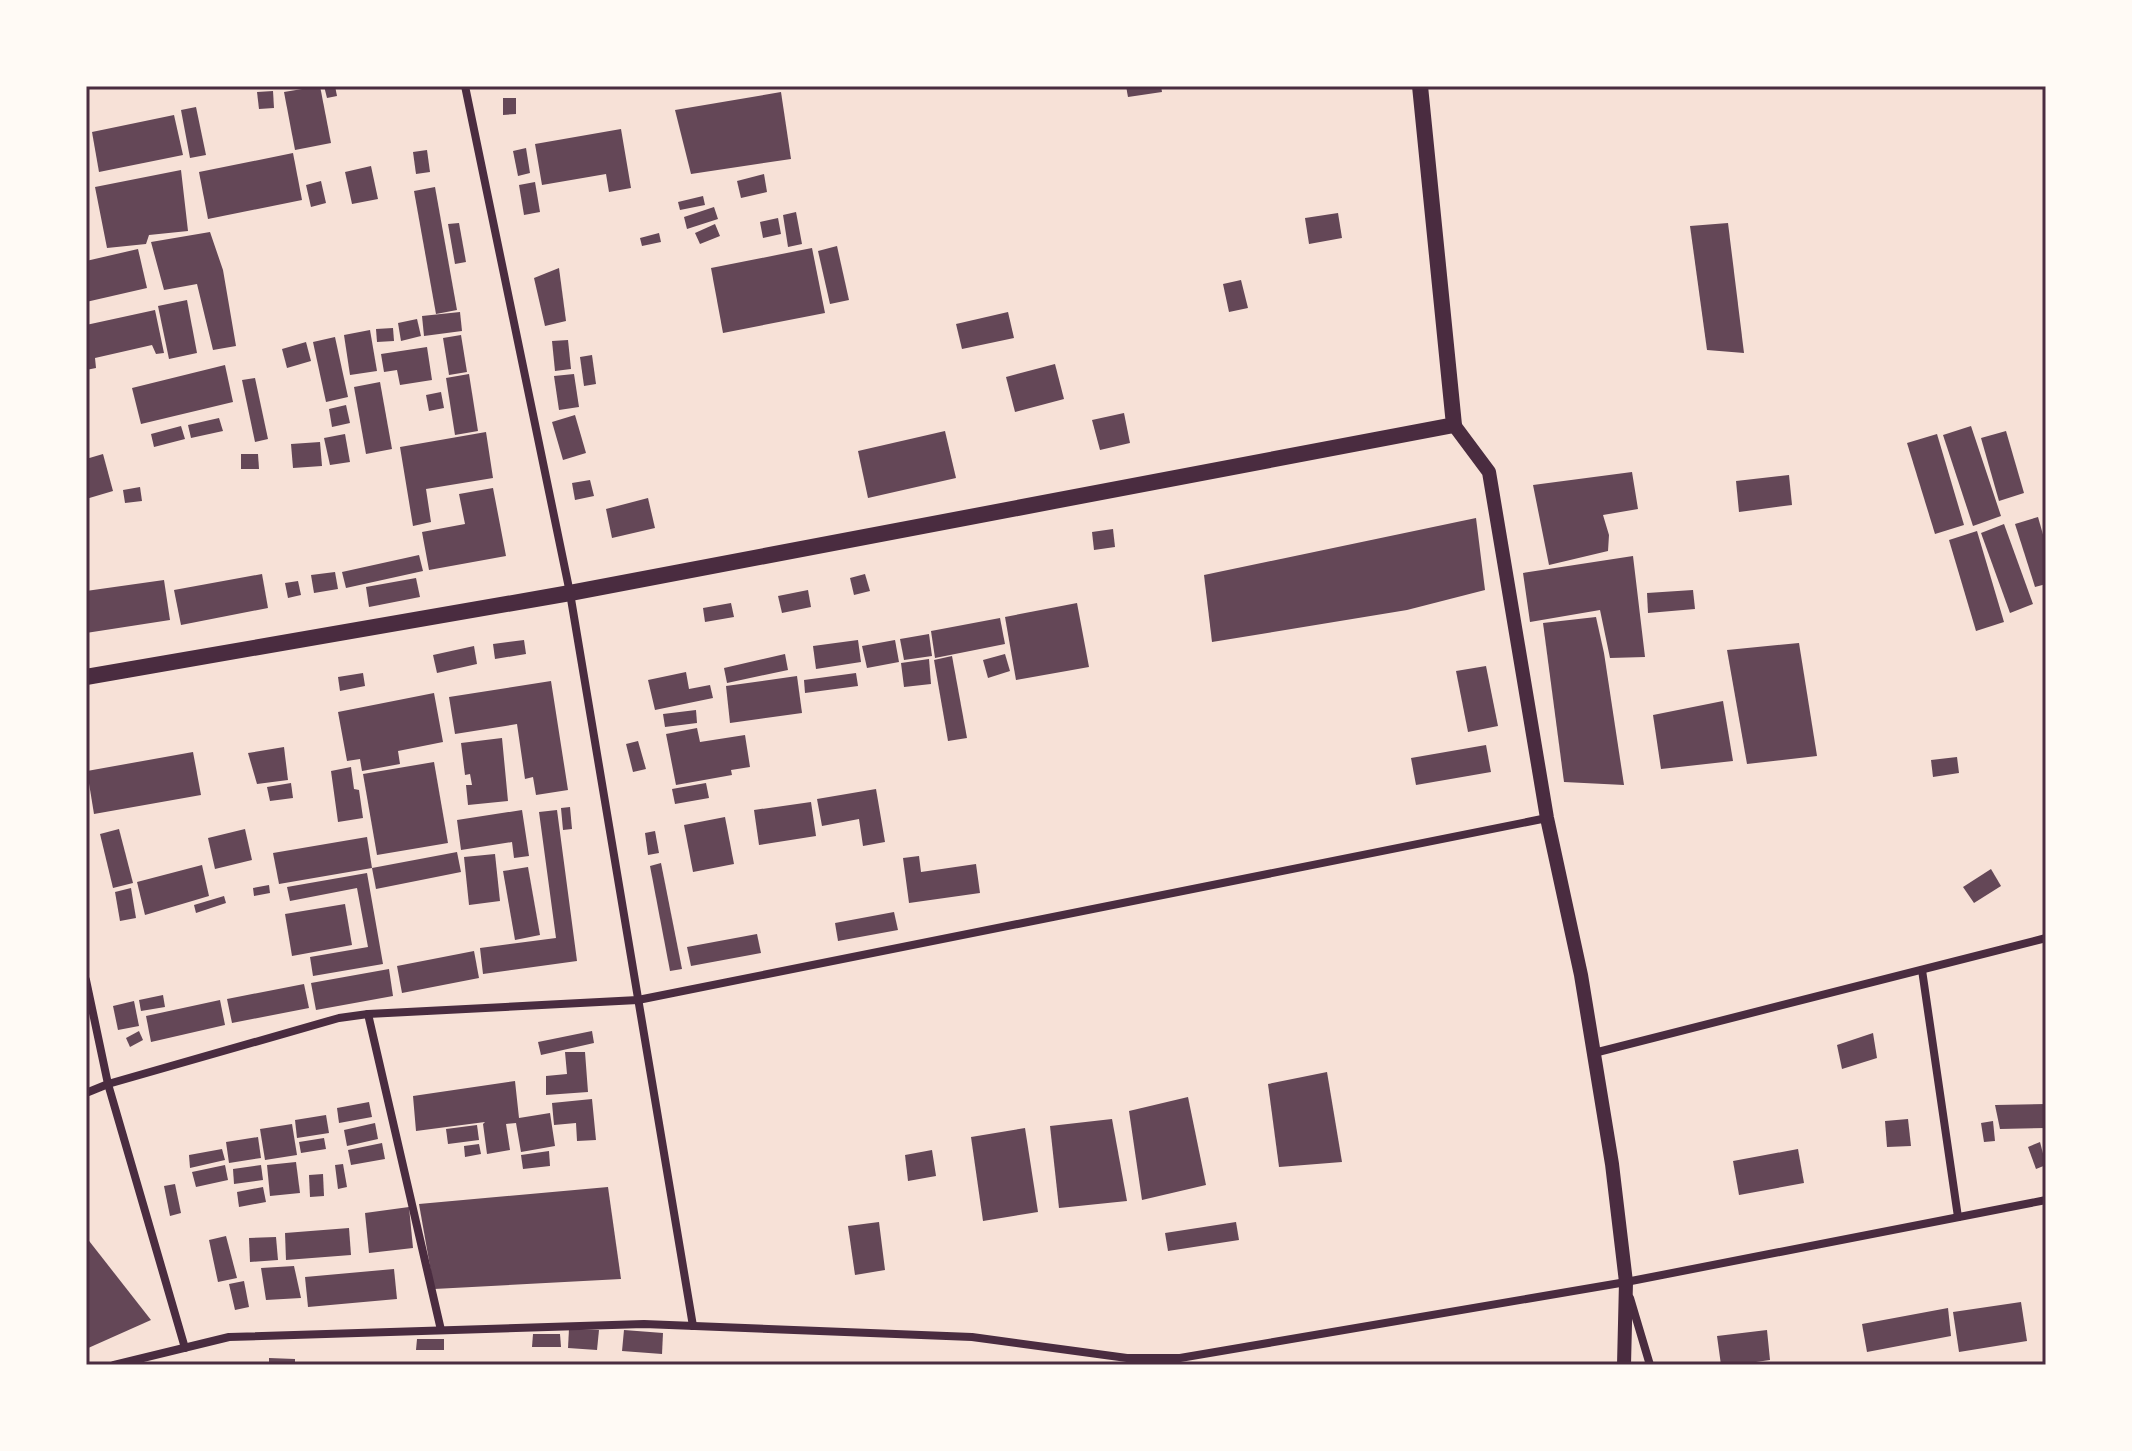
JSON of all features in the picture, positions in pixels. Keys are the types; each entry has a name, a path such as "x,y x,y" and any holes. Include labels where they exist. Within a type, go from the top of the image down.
{"main road":[{"path":"86,677 570,593 1454,425 1420,86"}],"street":[{"path":"465,86 570,593 693,1326"},
{"path":"1454,425 1489,472 1547,818 1581,975 1612,1164 1626,1282 1624,1365"},
{"path":"86,1093 339,1018 638,1000 1547,818"},
{"path":"1594,1053 2046,938"},
{"path":"1922,970 1958,1217"},
{"path":"86,980 108,1084 185,1348"},
{"path":"368,1014 441,1330"},
{"path":"114,1365 229,1337 644,1324 972,1337 1126,1362 1180,1358 1626,1282 2046,1200"},
{"path":"1626,1282 1650,1365"}],"building":[{"path":"320,86 331,143 295,150 284,92"},
{"path":"324,86 335,86 337,96 327,98"},
{"path":"1126,86 1161,86 1162,92 1128,97"},
{"path":"273,91 274,108 259,109 257,92"},
{"path":"781,92 791,159 691,174 675,110"},
{"path":"503,98 516,98 516,114 503,115"},
{"path":"196,107 206,155 190,158 181,110"},
{"path":"174,115 183,155 99,172 92,132"},
{"path":"621,129 631,188 609,192 606,174 542,185 535,144"},
{"path":"526,148 530,173 518,176 513,151"},
{"path":"427,150 430,172 416,174 413,152"},
{"path":"293,153 302,200 208,219 199,172"},
{"path":"371,166 378,199 352,204 345,172"},
{"path":"181,170 188,231 149,235 146,244 107,248 95,187"},
{"path":"764,174 767,192 741,198 737,181"},
{"path":"321,181 326,203 311,207 306,185"},
{"path":"535,182 540,212 524,215 519,185"},
{"path":"435,187 457,310 436,314 414,191"},
{"path":"703,196 705,205 680,210 678,202"},
{"path":"714,207 718,219 687,229 684,217"},
{"path":"796,212 802,244 788,247 783,215"},
{"path":"1338,213 1342,238 1309,244 1305,218"},
{"path":"778,218 781,234 763,238 760,222"},
{"path":"459,223 466,262 455,264 448,224"},
{"path":"1728,223 1744,353 1707,350 1690,226"},
{"path":"715,224 720,236 700,244 695,233"},
{"path":"210,232 223,270 236,346 213,350 197,284 164,290 151,242"},
{"path":"659,233 661,242 642,246 640,238"},
{"path":"837,246 849,300 830,304 818,251"},
{"path":"812,248 825,313 723,333 711,268"},
{"path":"138,249 147,288 86,302 86,261"},
{"path":"559,268 566,321 545,326 534,278"},
{"path":"1241,280 1248,308 1229,312 1223,284"},
{"path":"187,300 197,353 169,359 158,306"},
{"path":"155,310 164,353 156,354 152,345 95,358 96,368 86,370 86,325"},
{"path":"460,312 462,331 424,336 422,316"},
{"path":"1008,312 1014,338 962,349 956,324"},
{"path":"417,319 421,336 401,341 398,323"},
{"path":"393,328 394,341 377,342 376,329"},
{"path":"370,330 377,371 350,375 344,335"},
{"path":"461,335 467,372 449,375 443,338"},
{"path":"335,337 348,397 326,402 313,342"},
{"path":"568,340 571,369 555,371 552,341"},
{"path":"306,342 311,361 287,368 282,349"},
{"path":"427,347 432,380 400,385 397,370 384,372 381,354"},
{"path":"592,355 596,384 584,386 580,357"},
{"path":"1055,364 1064,399 1015,412 1006,377"},
{"path":"225,365 233,402 141,424 132,388"},
{"path":"469,374 478,431 455,435 446,378"},
{"path":"574,374 579,407 559,410 554,376"},
{"path":"255,378 268,439 255,442 242,380"},
{"path":"380,382 392,449 366,454 354,387"},
{"path":"441,392 444,408 429,411 426,395"},
{"path":"346,405 350,423 332,427 329,409"},
{"path":"1124,413 1130,443 1100,450 1092,420"},
{"path":"575,415 586,453 563,460 552,422"},
{"path":"219,418 223,431 191,438 188,425"},
{"path":"181,426 185,439 154,447 151,434"},
{"path":"1971,426 2001,516 1973,526 1943,435"},
{"path":"945,431 956,478 868,498 858,451"},
{"path":"2006,431 2024,493 1999,501 1981,438"},
{"path":"486,432 493,478 426,489 431,522 413,526 400,447"},
{"path":"345,434 350,462 330,465 324,438"},
{"path":"1937,434 1964,525 1935,534 1907,443"},
{"path":"320,442 322,466 293,468 291,444"},
{"path":"103,454 113,491 86,499 86,459"},
{"path":"241,454 258,454 259,469 241,469"},
{"path":"1632,472 1638,509 1603,515 1609,535 1608,551 1549,565 1533,485"},
{"path":"1789,475 1792,505 1739,512 1736,481"},
{"path":"590,480 594,496 575,500 572,483"},
{"path":"140,487 142,501 125,503 123,490"},
{"path":"493,488 506,556 429,570 422,532 465,524 459,494"},
{"path":"648,498 655,528 612,538 606,509"},
{"path":"2038,517 2046,545 2046,584 2035,587 2015,524"},
{"path":"1476,518 1485,590 1407,610 1212,642 1204,575"},
{"path":"2004,524 2033,604 2010,613 1981,533"},
{"path":"1113,529 1115,547 1094,550 1092,532"},
{"path":"1977,531 2004,622 1976,631 1949,540"},
{"path":"419,555 423,571 346,588 342,572"},
{"path":"1633,556 1645,657 1610,658 1600,610 1530,622 1523,573"},
{"path":"335,572 338,589 314,593 311,575"},
{"path":"262,574 268,608 181,625 174,590"},
{"path":"865,574 870,591 854,595 850,578"},
{"path":"416,578 420,597 369,607 366,587"},
{"path":"164,580 170,620 86,633 86,591"},
{"path":"298,581 301,595 288,598 285,583"},
{"path":"808,590 811,607 782,613 778,596"},
{"path":"1693,590 1695,609 1648,613 1647,593"},
{"path":"731,603 734,617 705,622 703,608"},
{"path":"1077,603 1089,667 1016,680 1005,617"},
{"path":"1596,617 1624,785 1564,782 1543,623"},
{"path":"1000,618 1005,644 935,658 931,631"},
{"path":"929,634 932,656 904,660 900,639"},
{"path":"524,640 526,654 495,659 493,644"},
{"path":"858,640 861,662 816,669 813,646"},
{"path":"895,640 899,662 867,668 862,646"},
{"path":"1799,643 1817,756 1747,764 1727,650"},
{"path":"474,646 477,664 437,673 433,655"},
{"path":"785,654 788,670 727,683 724,668"},
{"path":"1005,654 1010,671 988,678 983,660"},
{"path":"952,656 967,738 948,741 934,660"},
{"path":"929,659 931,684 904,687 901,663"},
{"path":"1486,666 1498,726 1468,732 1456,671"},
{"path":"686,672 689,689 710,685 713,698 655,710 648,680"},
{"path":"363,673 365,686 340,691 338,677"},
{"path":"856,673 858,686 805,693 804,680"},
{"path":"797,676 802,713 730,723 726,686"},
{"path":"551,681 568,790 536,795 533,777 525,779 517,724 455,734 449,697"},
{"path":"434,693 443,742 398,751 400,764 362,771 360,759 347,761 338,712"},
{"path":"1723,701 1733,761 1661,769 1653,715"},
{"path":"696,710 697,723 665,727 663,714"},
{"path":"697,728 700,742 745,735 750,767 731,770 732,775 676,785 666,734"},
{"path":"502,738 508,801 468,805 466,785 472,785 470,774 465,775 461,743"},
{"path":"638,741 646,769 633,772 626,744"},
{"path":"1486,745 1491,772 1416,785 1411,758"},
{"path":"284,747 288,780 257,784 248,753"},
{"path":"193,752 201,795 94,814 87,771"},
{"path":"1957,757 1959,773 1933,777 1931,760"},
{"path":"434,762 448,843 377,855 363,774"},
{"path":"351,767 354,789 359,790 363,818 338,822 331,771"},
{"path":"291,783 293,798 270,801 267,787"},
{"path":"706,783 709,798 675,804 672,789"},
{"path":"876,789 885,842 863,846 859,819 822,826 817,799"},
{"path":"811,802 816,836 759,845 754,810"},
{"path":"570,807 572,829 563,830 561,808"},
{"path":"522,810 529,856 514,858 512,842 461,850 457,820"},
{"path":"557,810 577,961 483,974 480,948 556,938 539,812"},
{"path":"725,817 734,864 693,872 684,825"},
{"path":"119,829 133,883 113,888 100,834"},
{"path":"245,829 252,860 215,869 208,838"},
{"path":"655,831 659,853 648,855 645,833"},
{"path":"367,837 372,868 279,884 273,853"},
{"path":"457,852 461,872 376,889 372,868"},
{"path":"495,854 500,901 469,905 464,857"},
{"path":"919,856 921,872 976,864 980,893 909,903 903,858"},
{"path":"661,863 682,969 670,971 650,866"},
{"path":"202,865 209,896 145,915 137,882"},
{"path":"528,867 540,935 515,940 503,871"},
{"path":"1991,869 2001,886 1974,903 1963,887"},
{"path":"367,873 383,964 313,976 310,957 368,947 357,888 290,901 287,887"},
{"path":"269,885 270,893 254,896 253,888"},
{"path":"131,888 136,918 120,921 115,892"},
{"path":"224,896 226,903 196,913 194,905"},
{"path":"345,904 352,945 292,956 285,914"},
{"path":"894,912 898,930 838,941 835,923"},
{"path":"757,934 761,953 691,966 687,947"},
{"path":"474,951 479,978 402,993 397,966"},
{"path":"389,969 393,996 316,1010 311,983"},
{"path":"304,984 309,1008 232,1023 227,999"},
{"path":"163,995 165,1007 141,1011 139,1000"},
{"path":"220,1000 225,1025 151,1042 146,1016"},
{"path":"134,1001 139,1026 118,1030 113,1006"},
{"path":"139,1031 143,1040 130,1047 126,1038"},
{"path":"592,1031 594,1043 541,1055 538,1042"},
{"path":"1873,1033 1877,1058 1842,1069 1837,1045"},
{"path":"565,1052 585,1052 588,1092 546,1095 546,1076 567,1074"},
{"path":"1327,1072 1342,1162 1279,1167 1268,1084"},
{"path":"515,1081 519,1118 550,1113 555,1146 521,1152 516,1123 506,1124 510,1150 487,1154 485,1122 416,1131 413,1096"},
{"path":"1188,1097 1206,1185 1142,1200 1129,1111"},
{"path":"592,1099 596,1140 577,1141 576,1123 554,1125 552,1103"},
{"path":"369,1102 372,1117 339,1123 337,1108"},
{"path":"2046,1104 2046,1128 2000,1129 1995,1105"},
{"path":"326,1115 329,1133 297,1138 295,1120"},
{"path":"1112,1119 1127,1201 1059,1208 1050,1126"},
{"path":"1908,1119 1911,1146 1887,1147 1885,1121"},
{"path":"1993,1121 1995,1141 1984,1142 1981,1123"},
{"path":"375,1123 378,1139 347,1146 344,1130"},
{"path":"292,1124 297,1155 265,1160 260,1129"},
{"path":"477,1125 479,1140 448,1144 446,1129"},
{"path":"1025,1128 1038,1212 983,1221 971,1137"},
{"path":"258,1137 261,1158 229,1163 226,1142"},
{"path":"324,1138 326,1149 301,1153 299,1142"},
{"path":"2040,1142 2046,1165 2036,1169 2028,1147"},
{"path":"382,1143 385,1159 351,1165 348,1150"},
{"path":"479,1144 481,1154 465,1157 464,1146"},
{"path":"222,1149 225,1160 190,1168 189,1155"},
{"path":"1798,1149 1804,1183 1739,1195 1733,1161"},
{"path":"932,1150 936,1176 908,1181 905,1155"},
{"path":"549,1151 550,1166 523,1169 521,1155"},
{"path":"296,1162 300,1193 270,1196 267,1165"},
{"path":"343,1164 347,1187 338,1189 335,1165"},
{"path":"225,1165 228,1180 196,1187 192,1172"},
{"path":"261,1165 263,1180 234,1184 233,1169"},
{"path":"323,1174 324,1196 310,1197 309,1175"},
{"path":"175,1184 181,1213 170,1216 164,1186"},
{"path":"263,1187 266,1202 239,1207 237,1192"},
{"path":"608,1187 621,1279 434,1289 419,1204"},
{"path":"409,1207 413,1248 369,1253 365,1213"},
{"path":"879,1222 885,1270 855,1275 848,1226"},
{"path":"1236,1222 1239,1240 1168,1251 1165,1233"},
{"path":"349,1228 351,1255 286,1260 285,1233"},
{"path":"226,1236 237,1278 218,1282 209,1240"},
{"path":"86,1237 151,1320 86,1349"},
{"path":"276,1237 278,1260 250,1262 249,1238"},
{"path":"294,1266 301,1298 266,1300 261,1268"},
{"path":"394,1269 397,1299 308,1307 305,1277"},
{"path":"244,1281 249,1307 235,1310 229,1284"},
{"path":"2021,1302 2027,1341 1959,1352 1953,1312"},
{"path":"1948,1308 1951,1336 1867,1352 1862,1324"},
{"path":"569,1329 599,1330 597,1350 568,1348"},
{"path":"624,1330 663,1333 662,1354 622,1351"},
{"path":"1767,1330 1770,1360 1756,1362 1756,1365 1721,1365 1717,1336"},
{"path":"533,1334 560,1334 561,1347 532,1347"},
{"path":"417,1339 444,1339 444,1350 416,1350"},
{"path":"269,1358 295,1359 295,1365 269,1365"}]}
